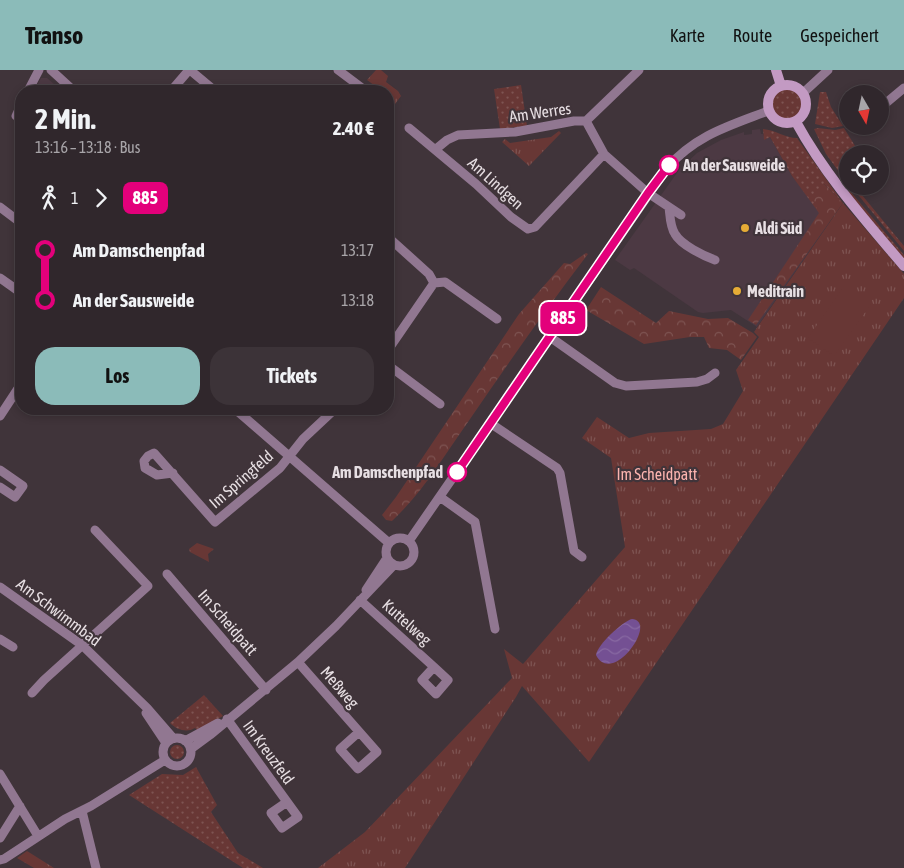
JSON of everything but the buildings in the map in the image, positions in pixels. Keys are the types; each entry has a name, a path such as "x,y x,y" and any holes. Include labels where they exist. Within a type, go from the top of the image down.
{"main road":[{"path":"776,70 781,86"},
{"path":"781,86 795,86 803,93 806,111 796,122 780,123 768,111 767,103 769,96 781,86"},
{"path":"796,122 814,154 829,175 904,266"}],"street":[{"path":"31,85 39,70"},
{"path":"51,70 67,85"},
{"path":"177,85 190,70 208,85"},
{"path":"338,70 358,85"},
{"path":"586,121 639,70"},
{"path":"803,93 828,70"},
{"path":"889,100 904,88"},
{"path":"409,541 648,193 671,163 694,143 717,130 768,111"},
{"name":"Am Werres","path":"436,149 447,140 458,135 515,132 574,121 586,121 604,154 648,193"},
{"name":"Am Lindgen","path":"409,128 415,135 436,149 511,217 528,229 535,227 604,154"},
{"path":"648,193 681,215"},
{"path":"0,207 15,218"},
{"path":"669,207 674,234 702,255 715,260"},
{"path":"394,242 429,274 434,282"},
{"path":"0,278 15,289"},
{"path":"434,282 445,282 497,319"},
{"path":"394,341 434,282"},
{"path":"550,337 615,383 626,386 697,382 707,379 714,373"},
{"path":"394,370 440,404"},
{"path":"0,416 15,393"},
{"path":"242,415 389,543"},
{"path":"289,456 302,439 328,415"},
{"path":"490,423 557,468 560,473 574,551 582,558"},
{"name":"Im Springfeld","path":"173,473 215,522 280,468 289,456"},
{"path":"3,473 23,486 15,497 0,487 3,473"},
{"path":"440,497 475,522 495,629"},
{"path":"32,693 148,586 95,530"},
{"path":"396,538 409,541 414,549 413,558 403,566 394,565 387,558 386,550 389,543 396,538"},
{"path":"362,598 387,558"},
{"path":"188,745 266,690 336,626 394,565"},
{"name":"Im Scheidpatt","path":"167,574 266,690"},
{"name":"Am Schwimmbad","path":"0,587 82,645 141,704 153,724 169,741"},
{"name":"Kuttelweg","path":"362,598 434,667"},
{"path":"0,638 13,647"},
{"name":"Meßweg","path":"298,662 360,732"},
{"name":"Im Kreuzfeld","path":"227,719 287,802"},
{"path":"181,739 188,745 190,758 183,765 173,766 166,760 163,752 169,741 181,739"},
{"path":"0,860 65,819 82,811 166,760"},
{"path":"0,774 38,836"},
{"path":"0,838 20,806"},
{"path":"82,811 96,868"}],"shaded area":[{"path":"41,78 47,78 55,85 37,85"},
{"path":"760,129 765,139 770,137 792,176 829,223 757,327 731,310 698,312 634,268 630,270 615,260 679,170 697,153 721,140 744,132 744,135 752,134 752,130"}],"green space":[{"path":"376,70 381,70 388,76 386,82 390,85 374,85 367,80"},
{"path":"521,85 527,126 500,129 494,89"},
{"path":"394,88 401,96 394,105"},
{"path":"787,89 793,90 801,98 801,110 793,118 787,119 781,118 773,110 772,104 773,98 781,90"},
{"path":"820,92 826,92 831,107 839,120 839,127 832,128 815,124"},
{"path":"763,129 797,138 843,203 824,184 819,213 792,176 770,137 764,140"},
{"path":"814,129 839,129 839,135 848,135 854,145 839,145 839,172 826,154"},
{"path":"559,131 561,133 529,166 502,142 505,139 510,143 551,137"},
{"path":"824,184 843,203 756,325 748,320 819,213 812,198"},
{"path":"851,195 853,195 904,255 904,259"},
{"path":"858,195 862,195 904,246 904,251"},
{"path":"843,203 904,274 904,298 589,762 522,686 405,868 318,868 365,832 512,678 504,649 523,664 625,547 611,458 582,438 597,417 629,438 649,433 711,429 723,424 743,391 736,370 759,337 754,332"},
{"path":"586,253 588,254 527,337 442,461 403,510 392,521 386,520 382,515 519,314 564,263 570,264"},
{"path":"844,286 871,304 834,356 808,338"},
{"path":"601,287 656,323 669,311 708,319 728,318 757,337 741,360 727,350 709,348 704,337 690,337 644,344 586,310"},
{"path":"197,543 214,549 208,554 209,562 190,552 189,549"},
{"path":"204,695 223,716 198,731 195,728 182,730 170,723"},
{"path":"177,745 182,747 184,752 182,757 177,759 172,757 170,752 172,747"},
{"path":"196,767 217,805 211,812 238,853 263,868 243,868 129,795 162,774 183,775"},
{"path":"27,851 54,868 34,868 17,858"}],"water":[{"path":"632,619 639,622 640,630 637,640 622,658 612,663 603,663 596,655 597,651 617,629"}],"bus line":[{"name":"885","path":"457,472 669,165"}],"place":[{"name":"An der Sausweide","path":"669,165"},
{"name":"Aldi Süd","path":"745,228"},
{"name":"Meditrain","path":"737,291"},
{"name":"Am Damschenpfad","path":"457,472"}]}
